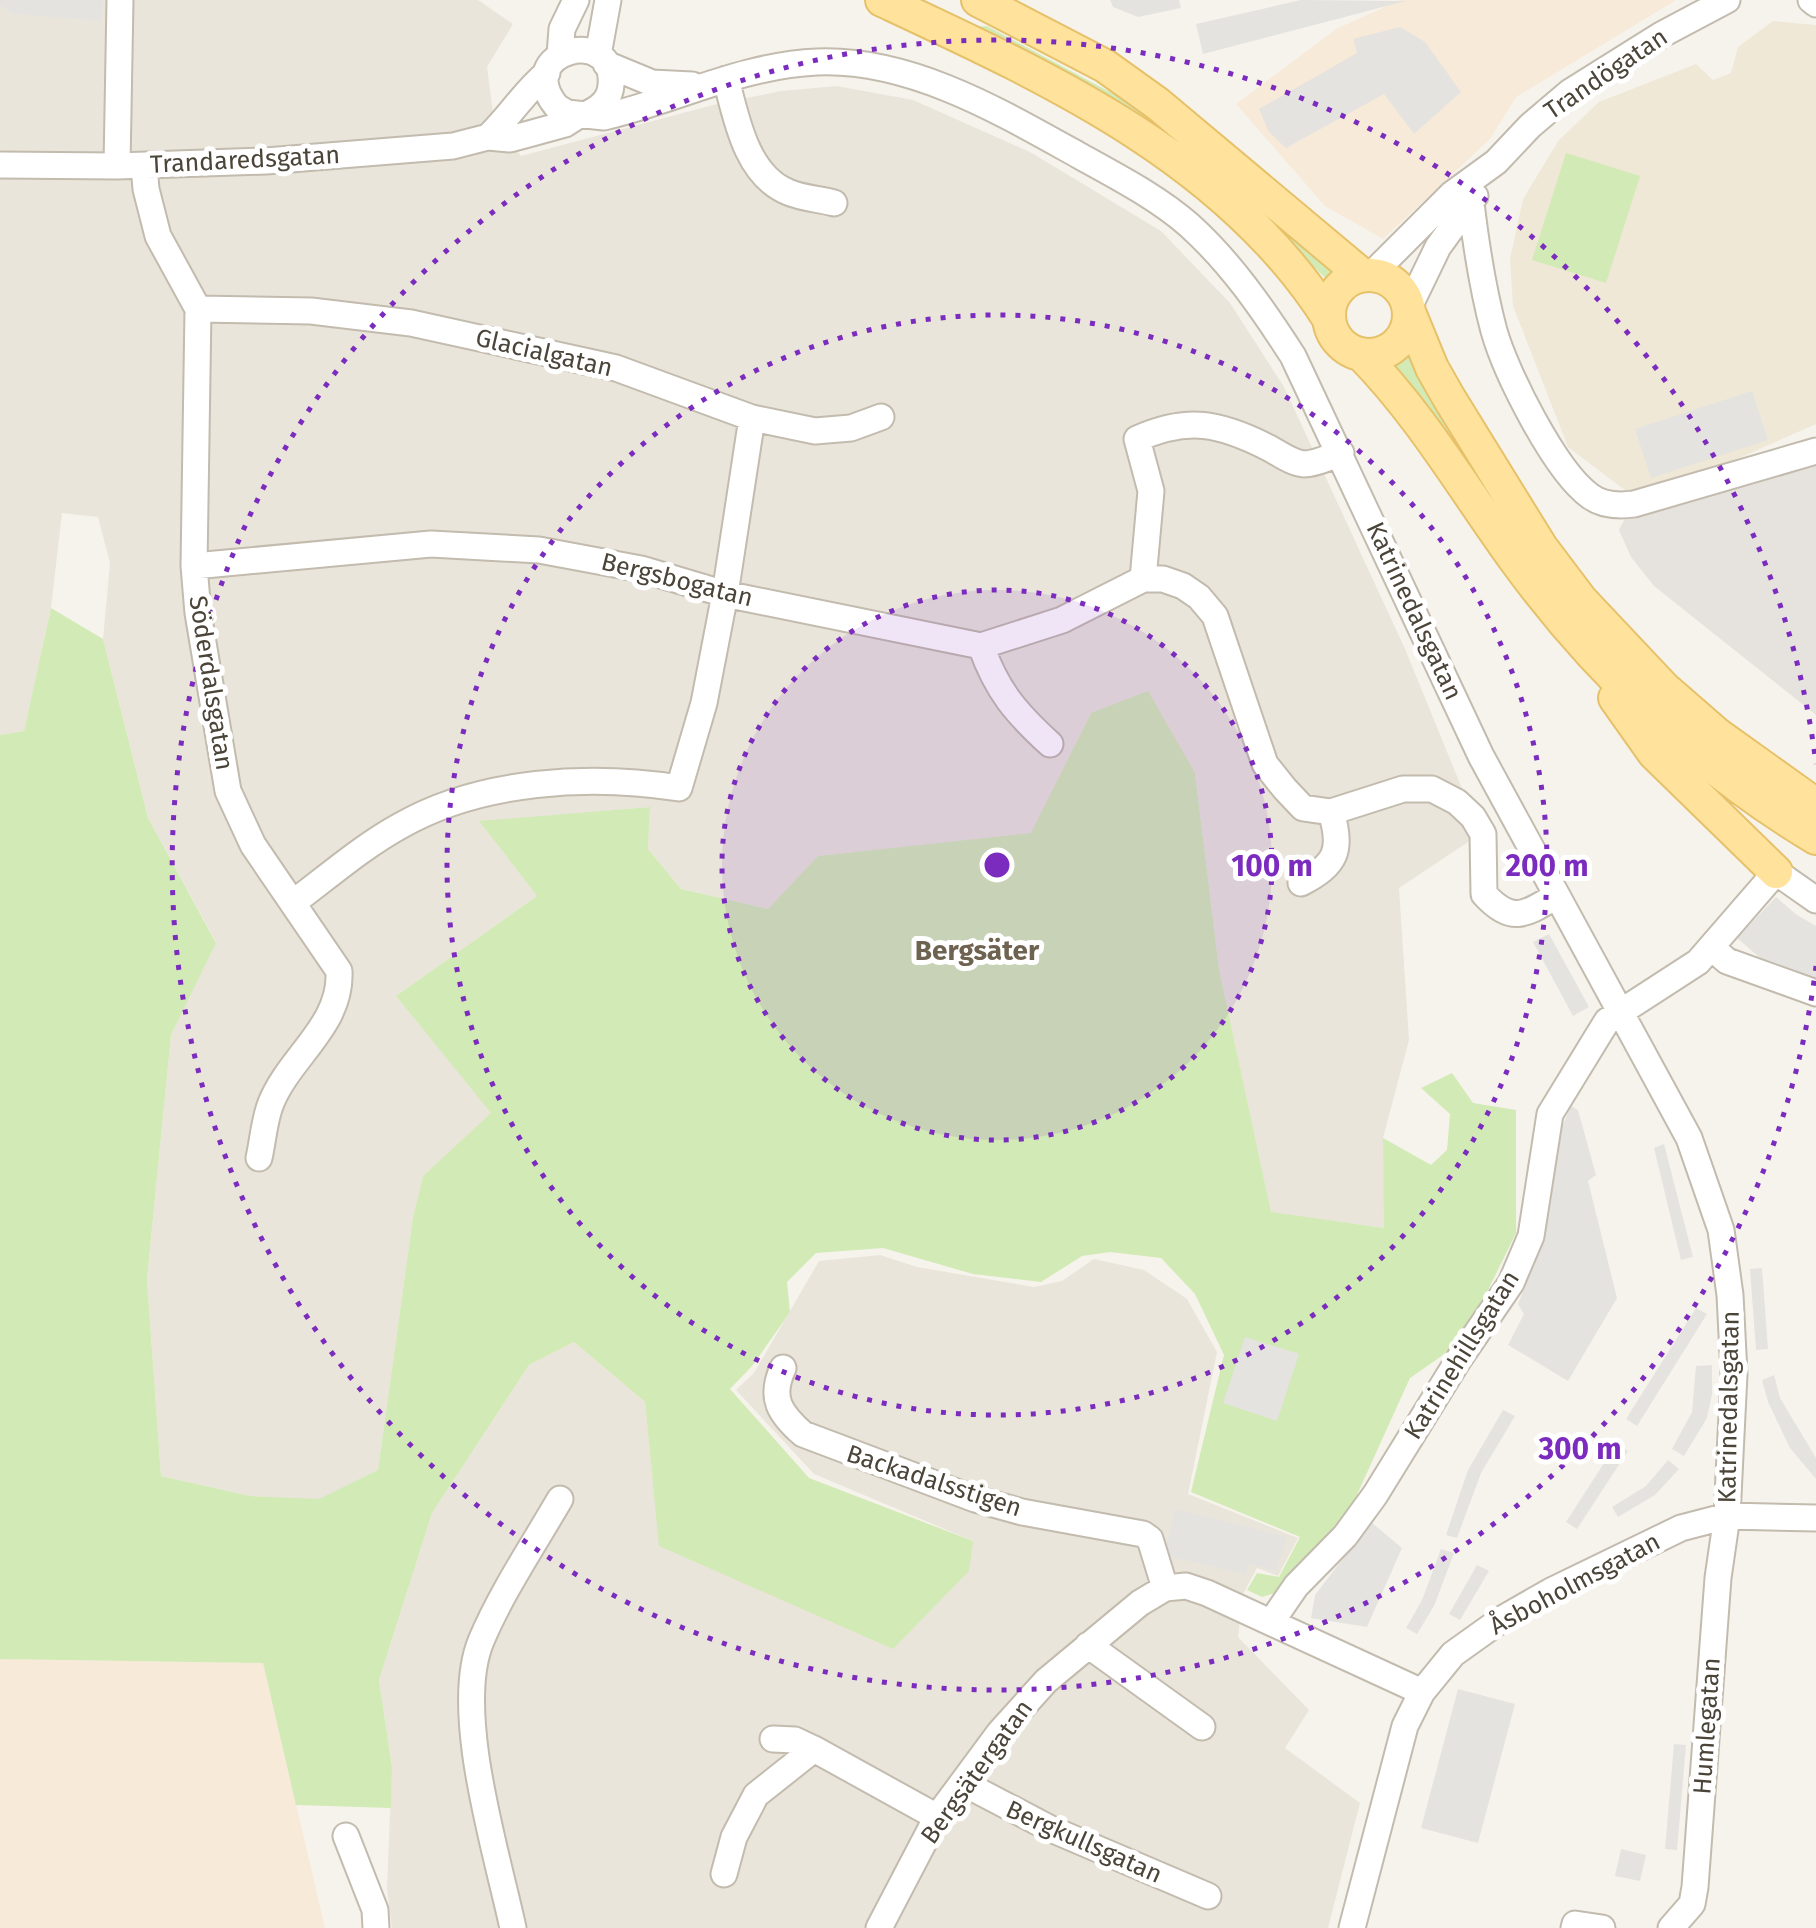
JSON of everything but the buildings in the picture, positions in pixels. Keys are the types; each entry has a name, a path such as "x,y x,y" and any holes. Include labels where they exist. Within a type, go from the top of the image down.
{"main road":[{"path":"882,0 1072,91 1136,132 1258,232 1304,280 1329,318 1339,342 1360,354 1402,396 1516,560 1582,643 1692,750 1816,838"},
{"path":"978,0 1105,66 1158,104 1367,275 1394,282 1404,294 1432,368 1449,398 1541,547 1581,600 1664,688 1718,736 1816,805"},
{"path":"1329,318 1337,290 1346,282 1367,275"},
{"path":"1360,354 1379,354 1396,345 1406,330 1409,310"},
{"path":"1582,643 1626,717 1654,753 1776,872"}],"street":[{"path":"117,166 120,0"},
{"path":"576,0 562,30 546,88 557,107 583,114 606,100 611,90 612,78 602,60 608,0"},
{"name":"Trandögatan","path":"1367,275 1452,194 1496,162 1570,92 1727,0"},
{"path":"488,137 553,64 577,49 602,60"},
{"name":"Katrinedalsgatan","path":"602,60 652,83 714,82"},
{"name":"Katrinedalsgatan","path":"583,114 604,117 642,108 758,70 818,62 876,66 935,84 1020,123 1120,178 1185,222 1258,300 1293,356 1341,452 1481,756 1689,1138 1721,1230 1733,1330 1728,1516"},
{"path":"714,82 746,146 770,181 788,192 834,203"},
{"name":"Trandaredsgatan","path":"0,165 144,166 266,161 453,146 488,137 525,135 583,114"},
{"name":"Trandögatan","path":"1409,310 1438,247 1496,162"},
{"name":"Söderdalsgatan","path":"144,166 158,236 198,309 194,566 198,613 228,791 253,845 339,971 340,992 331,1014 271,1104 259,1158"},
{"path":"1471,202 1496,336 1516,385 1558,459 1591,498 1618,506 1634,504 1816,451"},
{"path":"1438,247 1478,244"},
{"name":"Glacialgatan","path":"198,309 311,311 411,323 616,368 752,418 815,431 851,428 880,417"},
{"path":"294,902 403,824 453,804 521,786 600,780 678,788 704,703 752,418"},
{"path":"1341,452 1310,464 1297,464 1242,435 1207,424 1163,427 1137,439 1150,492 1143,579 1163,578 1183,586 1215,616 1265,764 1303,808 1331,812 1403,789 1432,789 1457,802 1473,816 1484,834 1484,894 1496,907 1512,914 1526,913 1556,896"},
{"name":"Bergsbogatan","path":"194,566 430,544 539,550 641,569 725,594 982,646 1062,620 1143,579"},
{"path":"982,646 992,675 1015,712 1050,744"},
{"path":"1301,883 1330,864 1337,849 1338,834 1331,812"},
{"path":"1776,872 1816,900"},
{"name":"Katrinehillsgatan","path":"1272,1621 1296,1586 1345,1536 1375,1495 1510,1283 1530,1236 1550,1114 1607,1021 1678,978 1712,948 1776,872"},
{"path":"1712,948 1727,960 1816,993"},
{"name":"Backadalsstigen","path":"783,1368 776,1384 777,1401 804,1434 997,1506 1143,1534 1150,1539 1165,1588"},
{"path":"513,1928 476,1759 470,1719 472,1680 480,1642 560,1499"},
{"name":"Åsboholmsgatan","path":"1352,1928 1405,1726 1422,1692 1453,1654 1502,1619 1681,1528 1728,1516 1816,1518"},
{"name":"Humlegatan","path":"1670,1928 1692,1904 1696,1886 1718,1578 1728,1516"},
{"path":"1165,1588 1186,1586 1272,1621 1422,1692"},
{"name":"Bergsätergatan","path":"879,1928 937,1817 1000,1732 1046,1681 1165,1588"},
{"path":"1088,1645 1202,1727"},
{"path":"772,1739 795,1740 937,1817"},
{"path":"724,1874 734,1837 756,1795 814,1749"},
{"name":"Bergkullsgatan","path":"963,1783 1051,1829 1208,1896"},
{"path":"346,1836 376,1910 376,1928"},
{"path":"1574,1928 1575,1924 1602,1928"}],"shaded area":[{"path":"0,0 478,0 513,24 487,67 494,121 521,156 713,105 781,91 837,86 913,100 1030,152 1161,231 1230,303 1284,387 1405,649 1468,803 1474,838 1399,888 1409,1040 1383,1138 1385,1228 1271,1213 1219,969 1195,773 1091,713 1031,834 819,856 768,909 681,889 648,849 650,807 480,822 537,896 396,996 492,1113 423,1176 413,1217 378,1470 319,1500 250,1496 161,1476 147,1279 171,1035 216,942 148,818 103,639 110,563 98,517 62,513 51,608 24,731 0,735"},
{"path":"0,0 103,0 102,21 13,14 0,5"},
{"path":"1110,0 1179,0 1181,8 1138,17 1113,7"},
{"path":"1301,0 1406,1 1203,54 1196,24"},
{"path":"1400,0 1676,0 1516,97 1490,139 1383,239 1325,206 1236,104 1336,29"},
{"path":"1773,21 1816,25 1816,424 1701,475 1626,491 1568,447 1513,306 1510,259 1523,199 1559,140 1599,102 1696,64 1713,80 1731,73 1738,47"},
{"path":"1400,27 1425,42 1461,92 1414,134 1384,94 1286,148 1269,132 1259,109 1357,53 1353,39"},
{"path":"1752,391 1768,440 1651,478 1635,429"},
{"path":"1816,459 1816,715 1654,586 1631,557 1619,530 1629,511"},
{"path":"1776,897 1816,926 1816,982 1767,964 1737,938"},
{"path":"1549,934 1589,1007 1573,1016 1533,942"},
{"path":"1571,1106 1578,1110 1596,1175 1588,1181 1617,1298 1568,1381 1508,1345 1524,1314 1518,1304 1547,1202 1551,1152"},
{"path":"1664,1144 1693,1257 1681,1260 1654,1148"},
{"path":"880,1255 917,1267 1034,1287 1062,1281 1094,1259 1144,1270 1187,1299 1217,1352 1188,1494 1298,1538 1278,1576 1257,1568 1243,1594 1238,1637 1309,1710 1285,1748 1360,1803 1328,1928 392,1928 387,1888 392,1767 379,1680 432,1513 529,1365 574,1342 645,1402 660,1546 973,1541 814,1474 736,1390 754,1373 819,1261"},
{"path":"1762,1268 1768,1349 1756,1350 1750,1269"},
{"path":"1696,1308 1707,1314 1637,1426 1626,1419"},
{"path":"1245,1337 1299,1354 1277,1421 1223,1403"},
{"path":"1712,1365 1707,1418 1684,1456 1672,1449 1692,1412 1696,1366"},
{"path":"1774,1375 1780,1398 1816,1458 1816,1479 1790,1448 1768,1402 1762,1380"},
{"path":"1503,1410 1515,1416 1481,1473 1457,1538 1446,1535 1468,1470"},
{"path":"1617,1443 1628,1451 1577,1529 1566,1522"},
{"path":"1668,1460 1679,1469 1655,1495 1618,1517 1612,1507 1646,1486"},
{"path":"1175,1509 1287,1537 1276,1571 1249,1564 1246,1575 1164,1555"},
{"path":"1371,1522 1402,1548 1367,1627 1311,1618 1315,1595"},
{"path":"1441,1549 1454,1553 1434,1606 1417,1634 1406,1628 1422,1600"},
{"path":"1477,1565 1489,1571 1460,1620 1449,1614"},
{"path":"0,1659 263,1663 325,1928 0,1928"},
{"path":"1458,1689 1515,1704 1478,1843 1421,1828"},
{"path":"1674,1744 1686,1745 1677,1850 1665,1849"},
{"path":"1621,1849 1646,1855 1640,1881 1615,1876"}],"green space":[{"path":"987,26 1121,98 1215,166 1345,271 1330,283 1253,206 968,27"},
{"path":"1566,153 1640,176 1606,283 1532,260"},
{"path":"1409,344 1629,682 1388,362"},
{"path":"51,608 103,639 148,818 216,943 171,1035 147,1279 161,1476 250,1496 319,1499 378,1470 413,1217 423,1176 491,1113 396,996 537,896 479,821 650,807 648,849 681,889 768,909 818,856 1031,833 1091,713 1148,691 1195,773 1219,969 1271,1212 1384,1228 1383,1138 1431,1165 1447,1150 1450,1114 1421,1088 1452,1073 1473,1103 1516,1110 1516,1233 1463,1341 1410,1378 1355,1499 1278,1592 1262,1597 1247,1590 1257,1573 1279,1577 1300,1537 1191,1492 1224,1355 1195,1294 1161,1258 1110,1252 1082,1256 1041,1282 973,1274 883,1248 816,1253 787,1282 790,1312 753,1365 730,1389 809,1478 973,1541 969,1571 893,1649 659,1546 645,1402 574,1342 529,1365 432,1513 379,1680 392,1767 391,1808 296,1805 263,1663 0,1659 0,735 24,731"}],"district":[{"name":"Bergsäter","path":"977,950"}]}
